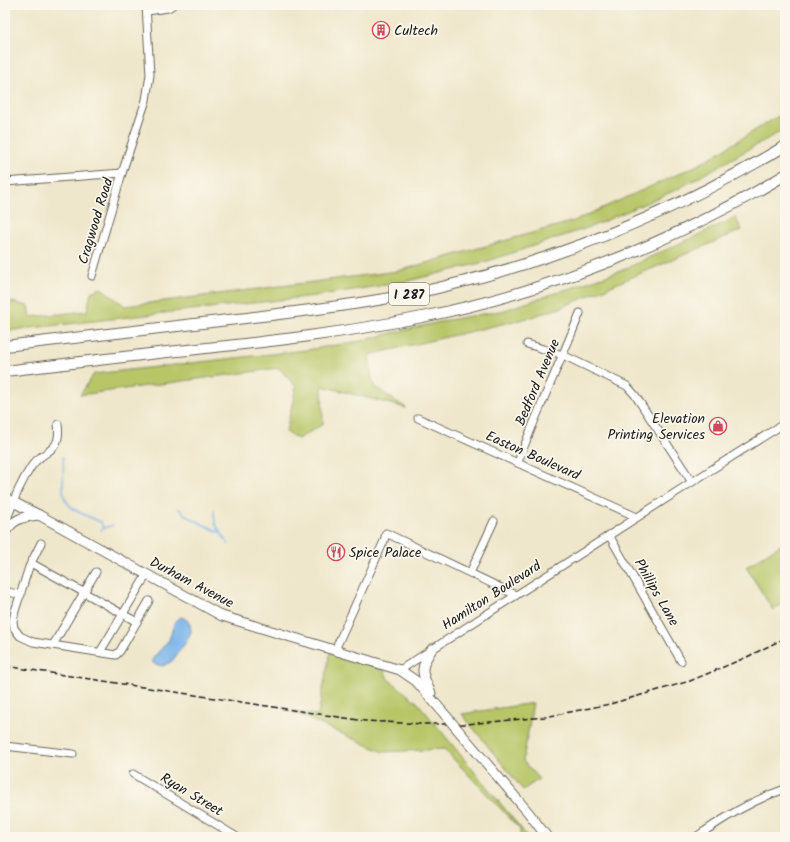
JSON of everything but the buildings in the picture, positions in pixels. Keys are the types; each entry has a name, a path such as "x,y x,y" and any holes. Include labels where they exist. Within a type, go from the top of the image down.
{"highway":[{"name":"I 287","path":"5,346 330,308 457,284 534,262 618,230 688,199 785,146"},
{"name":"I 287","path":"5,371 247,344 369,328 495,300 562,278 650,245 698,222 785,175"}],"main road":[{"name":"Durham Avenue","path":"8,500 222,616 400,670"},
{"path":"5,532 11,524 20,518 38,515"},
{"path":"432,650 424,662 422,670 424,679 437,705"},
{"path":"400,670 416,681 528,812 547,837"}],"street":[{"name":"Cragwood Road","path":"92,276 122,173 146,100 150,75 147,8 168,8 173,5"},
{"name":"Cragwood Road","path":"5,182 122,173"},
{"name":"Bedford Avenue","path":"518,462 580,313"},
{"path":"527,344 563,356 627,386 635,395 692,482"},
{"name":"Easton Boulevard","path":"418,418 637,517"},
{"name":"Hamilton Boulevard","path":"400,670 785,423"},
{"path":"5,528 8,500 36,460 55,446 59,434 58,424"},
{"path":"470,573 494,521"},
{"path":"335,650 384,541 386,532 516,595"},
{"name":"Phillips Lane","path":"609,535 681,661"},
{"path":"42,543 31,563 14,621 14,628 20,636 34,642 116,655 120,651 149,601"},
{"path":"31,563 137,622"},
{"path":"53,645 96,572"},
{"path":"100,652 147,574"},
{"path":"5,590 21,595"},
{"path":"5,746 74,754"},
{"name":"Ryan Street","path":"133,774 237,837"},
{"path":"696,837 732,813 763,797 785,789"}],"green space":[{"path":"785,112 785,129 678,189 593,226 485,262 404,282 315,296 5,331 5,300 28,306 30,317 87,311 91,292 101,288 125,306 398,271 574,221 700,164"},
{"path":"735,217 742,230 560,308 528,318 369,355 372,381 378,389 406,408 322,386 323,424 298,439 286,432 296,387 279,368 80,395 94,374 306,350 361,341 448,320 505,310 620,271"},
{"path":"785,542 785,602 773,610 746,567"},
{"path":"330,652 384,670 388,679 418,703 528,837 520,837 520,829 444,749 383,752 293,712 318,715"},
{"path":"533,703 523,761 539,779 523,790 462,714"}],"water":[{"path":"181,617 190,623 191,632 186,642 172,661 163,666 154,664 153,658 169,640 175,621"}],"waterway":[{"path":"63,457 63,489 67,502 76,511 101,522 103,528"},
{"path":"178,508 188,517 221,533"},
{"path":"214,511 215,523 228,544"},
{"path":"101,530 113,525"}],"railway":[{"path":"5,666 365,721 423,724 467,724 545,717 610,704 690,681 747,657 785,638"}],"place":[{"name":"Cultech","path":"381,30"},
{"name":"Elevation Printing Services","path":"718,426"},
{"name":"Spice Palace","path":"336,552"}]}
